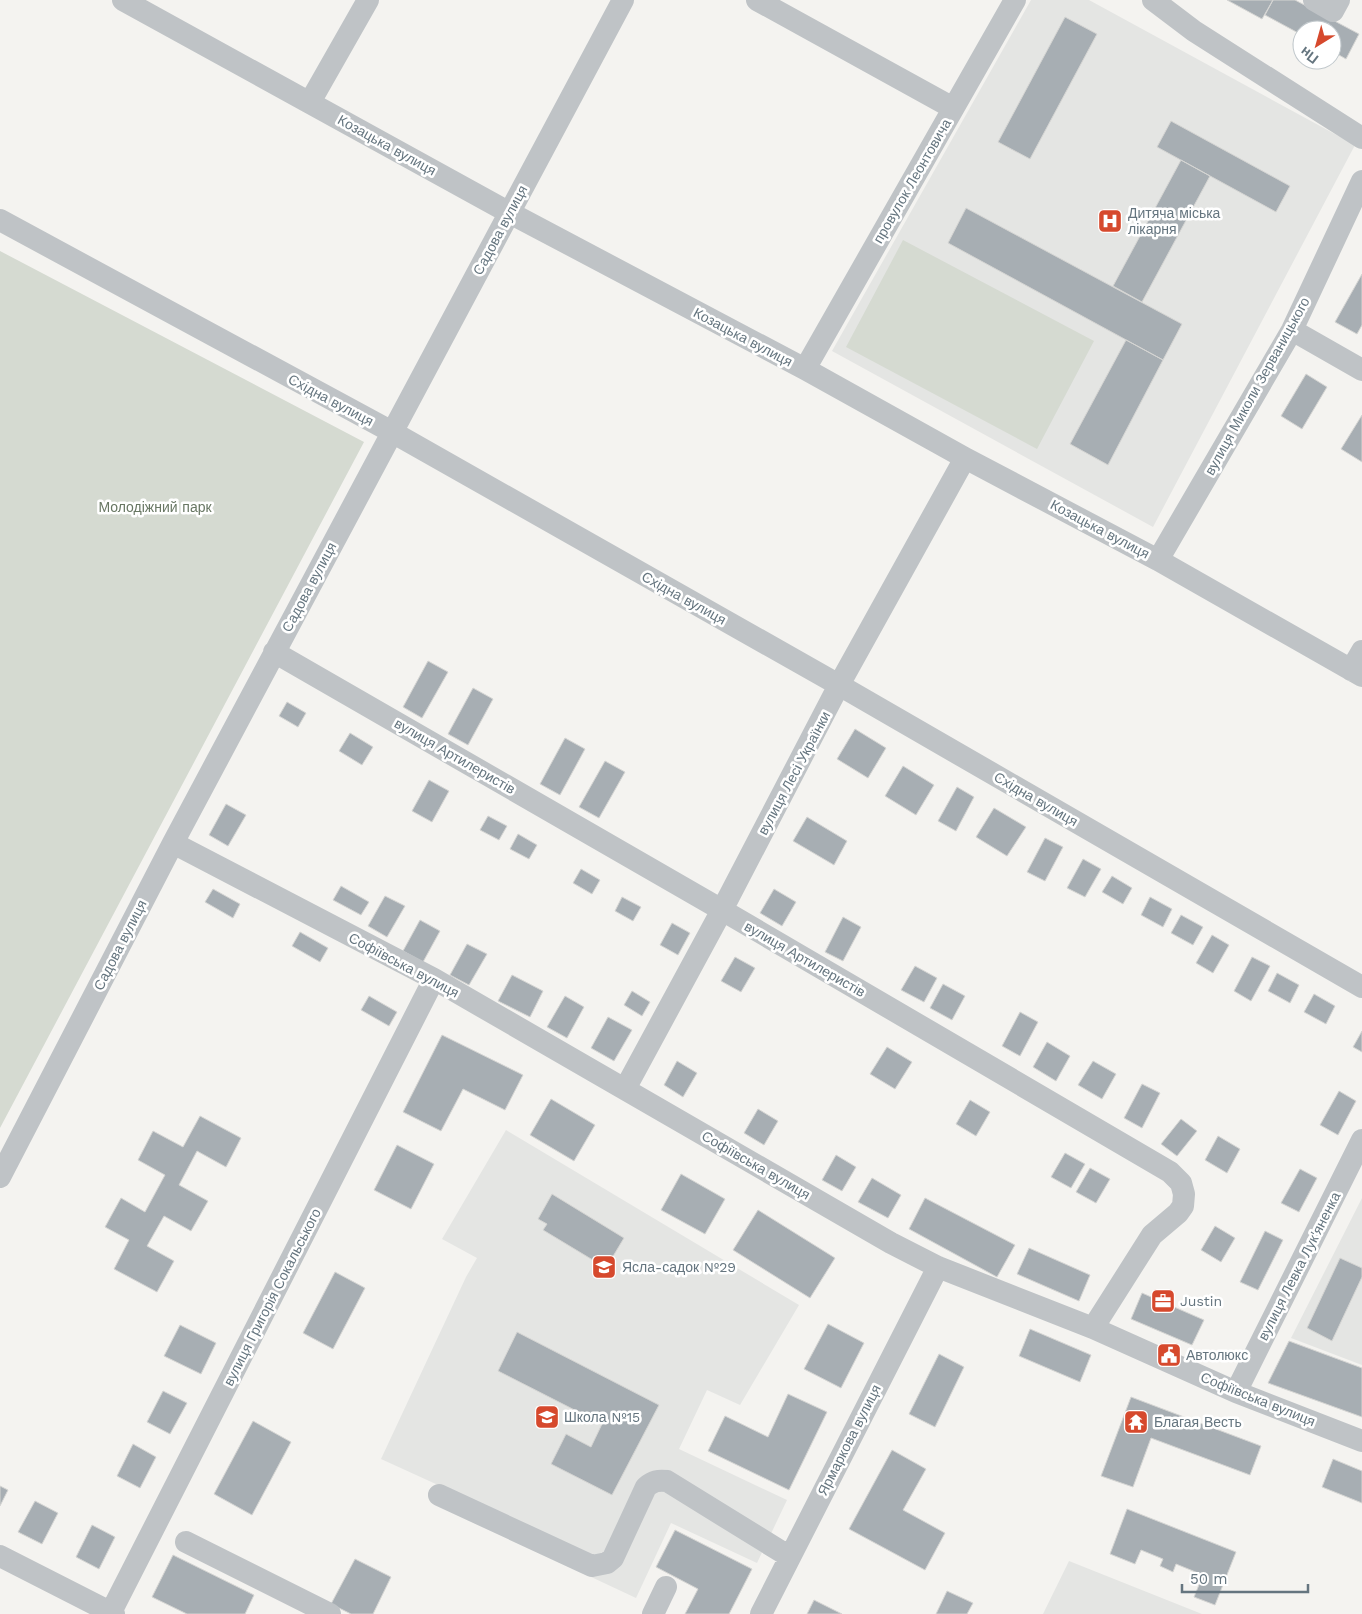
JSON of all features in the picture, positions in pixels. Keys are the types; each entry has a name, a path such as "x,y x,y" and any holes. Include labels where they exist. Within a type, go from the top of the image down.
{"street":[{"name":"Козацька вулиця","path":"123,0 510,213 1158,560 1357,673"},
{"path":"310,102 368,0"},
{"name":"Садова вулиця","path":"0,1176 274,652 623,0"},
{"name":"провулок Леонтовича","path":"757,0 953,108 804,369"},
{"path":"953,108 1015,0"},
{"path":"1314,0 1333,11 1339,0"},
{"path":"1162,3 1194,31 1362,138"},
{"name":"вулиця Миколи Зерваницького","path":"1158,560 1292,330 1362,181"},
{"name":"Східна вулиця","path":"0,220 392,432 839,686 1362,987"},
{"path":"1292,330 1362,370"},
{"name":"вулиця Лесі Українки","path":"625,1089 722,910 839,686 965,458"},
{"path":"1357,673 1362,651"},
{"name":"вулиця Артилеристів","path":"274,652 722,910 1170,1172 1181,1183 1184,1194 1183,1206 1178,1213 1152,1235 1093,1328"},
{"name":"Софіївська вулиця","path":"173,843 434,979 891,1243 938,1267 1093,1328 1236,1392 1362,1441"},
{"name":"вулиця Григорія Сокальського","path":"111,1613 434,979"},
{"name":"вулиця Левка Лук'яненка","path":"1236,1392 1355,1171 1362,1140"},
{"name":"Ярмаркова вулиця","path":"761,1614 938,1267"},
{"path":"439,1495 592,1566 607,1563 613,1558 646,1487 651,1482 667,1481 790,1557"},
{"path":"186,1542 330,1614"},
{"path":"0,1556 111,1613"},
{"path":"653,1614 666,1587"}],"shaded area":[{"name":"Дитяча міська лікарня","path":"1031,0 1089,0 1355,145 1153,527 832,351"},
{"name":"Школа №15","path":"506,1130 799,1305 740,1405 707,1390 679,1449 787,1500 757,1563 671,1523 636,1598 431,1502 438,1485 381,1459 466,1277 477,1258 442,1239"},
{"path":"1362,1198 1362,1365 1291,1338"},
{"path":"1069,1561 1202,1614 1043,1614"}],"green space":[{"path":"903,240 1094,341 1037,449 846,347"},
{"name":"Молодіжний парк","path":"0,251 364,442 0,1128"}],"building":[{"path":"1227,0 1273,0 1262,19"},
{"path":"1273,0 1295,0 1333,20 1292,20 1292,30 1265,15"},
{"path":"1065,17 1097,34 1030,159 998,142"},
{"path":"1342,25 1359,34 1346,59 1342,57"},
{"path":"1171,121 1290,186 1276,212 1157,147"},
{"path":"1181,160 1210,176 1142,302 1113,286"},
{"path":"966,208 1182,324 1163,360 948,243"},
{"path":"1362,274 1362,325 1357,334 1335,322"},
{"path":"1126,340 1163,360 1108,465 1070,444"},
{"path":"1306,374 1327,387 1302,429 1281,416"},
{"path":"1362,415 1362,462 1341,449"},
{"path":"428,661 448,672 422,718 403,707"},
{"path":"473,688 493,699 468,745 448,734"},
{"path":"287,702 306,713 298,727 279,716"},
{"path":"855,729 886,748 868,778 837,759"},
{"path":"350,733 373,747 362,765 339,751"},
{"path":"565,738 585,749 560,795 540,784"},
{"path":"605,761 625,772 599,818 579,807"},
{"path":"903,766 934,785 916,815 885,796"},
{"path":"429,780 449,791 432,822 412,811"},
{"path":"957,787 974,797 956,831 938,821"},
{"path":"226,804 246,815 228,846 209,835"},
{"path":"994,808 1026,827 1007,856 976,837"},
{"path":"488,816 507,826 499,840 480,830"},
{"path":"807,817 847,841 834,865 793,841"},
{"path":"518,834 537,845 529,859 510,849"},
{"path":"1045,838 1063,847 1045,881 1027,872"},
{"path":"1083,859 1101,869 1085,897 1067,888"},
{"path":"581,869 600,880 592,894 573,883"},
{"path":"1112,876 1132,888 1123,904 1102,892"},
{"path":"341,886 369,902 361,915 333,900"},
{"path":"213,889 240,904 233,918 205,902"},
{"path":"774,889 796,902 782,926 760,913"},
{"path":"385,896 405,906 387,937 368,926"},
{"path":"622,897 641,907 633,921 615,911"},
{"path":"1150,897 1172,909 1163,927 1141,915"},
{"path":"1181,915 1203,927 1193,945 1171,933"},
{"path":"843,917 861,927 843,961 825,952"},
{"path":"420,920 440,931 423,962 403,951"},
{"path":"672,923 690,933 678,955 660,945"},
{"path":"300,932 328,948 320,962 292,946"},
{"path":"1212,935 1229,945 1213,973 1196,963"},
{"path":"467,944 487,954 469,985 450,975"},
{"path":"735,957 755,968 741,992 721,981"},
{"path":"1252,957 1270,966 1251,1001 1234,991"},
{"path":"915,966 937,978 924,1002 901,990"},
{"path":"1277,973 1299,985 1290,1003 1268,991"},
{"path":"512,975 543,991 530,1017 498,1001"},
{"path":"943,984 965,996 952,1020 930,1008"},
{"path":"632,991 650,1002 642,1016 624,1005"},
{"path":"1314,994 1335,1006 1326,1024 1304,1012"},
{"path":"369,996 397,1012 389,1026 361,1010"},
{"path":"565,996 584,1007 567,1038 547,1027"},
{"path":"1020,1012 1038,1022 1020,1056 1002,1046"},
{"path":"608,1017 632,1030 614,1061 591,1048"},
{"path":"1362,1031 1362,1052 1353,1047"},
{"path":"442,1035 523,1075 505,1110 463,1089 441,1131 403,1112"},
{"path":"1047,1042 1070,1056 1056,1081 1033,1067"},
{"path":"887,1047 912,1062 895,1089 870,1074"},
{"path":"677,1061 697,1073 683,1097 664,1085"},
{"path":"1093,1061 1116,1074 1102,1099 1078,1085"},
{"path":"1142,1084 1160,1093 1142,1128 1124,1118"},
{"path":"1339,1091 1356,1101 1338,1135 1320,1125"},
{"path":"551,1099 595,1125 574,1161 530,1135"},
{"path":"970,1100 990,1112 976,1136 956,1124"},
{"path":"758,1109 778,1121 764,1145 744,1133"},
{"path":"200,1116 241,1138 226,1167 197,1151 179,1185 208,1201 191,1231 164,1216 147,1246 174,1261 157,1292 114,1269 129,1240 105,1227 121,1198 145,1212 165,1175 138,1160 153,1131 183,1147"},
{"path":"1181,1119 1197,1131 1177,1156 1161,1144"},
{"path":"1218,1136 1240,1149 1227,1173 1205,1160"},
{"path":"397,1145 434,1164 411,1209 374,1190"},
{"path":"1065,1153 1085,1164 1071,1188 1051,1177"},
{"path":"836,1155 856,1167 842,1191 822,1180"},
{"path":"1090,1168 1110,1179 1096,1203 1076,1192"},
{"path":"1300,1169 1317,1178 1299,1212 1281,1203"},
{"path":"681,1174 725,1199 705,1234 661,1210"},
{"path":"872,1178 901,1195 888,1218 858,1202"},
{"path":"552,1194 624,1238 606,1268 543,1230 547,1224 538,1219"},
{"path":"925,1198 1015,1245 997,1277 909,1229"},
{"path":"758,1210 835,1258 810,1298 733,1250"},
{"path":"1215,1226 1235,1238 1221,1262 1201,1250"},
{"path":"1265,1231 1283,1240 1258,1290 1240,1282"},
{"path":"1029,1248 1090,1275 1079,1301 1017,1274"},
{"path":"1340,1258 1362,1268 1362,1277 1332,1341 1307,1328"},
{"path":"335,1272 365,1288 333,1349 303,1333"},
{"path":"1142,1293 1204,1320 1192,1345 1131,1319"},
{"path":"828,1324 864,1343 841,1388 804,1369"},
{"path":"180,1325 216,1343 201,1374 164,1356"},
{"path":"1030,1329 1091,1355 1080,1382 1019,1356"},
{"path":"517,1332 659,1405 612,1495 551,1464 566,1434 591,1447 602,1424 498,1371"},
{"path":"1289,1341 1362,1368 1362,1417 1268,1383"},
{"path":"939,1354 964,1367 935,1427 909,1414"},
{"path":"163,1391 187,1403 170,1434 147,1422"},
{"path":"788,1394 827,1412 789,1490 708,1451 725,1416 768,1437"},
{"path":"1131,1397 1261,1446 1250,1475 1151,1438 1133,1487 1101,1476"},
{"path":"253,1421 291,1442 252,1515 214,1494"},
{"path":"133,1444 156,1457 140,1488 117,1476"},
{"path":"892,1450 926,1469 903,1510 945,1533 925,1570 849,1529"},
{"path":"1333,1459 1362,1471 1362,1503 1322,1487"},
{"path":"0,1486 8,1490 0,1506"},
{"path":"35,1501 58,1513 42,1544 18,1532"},
{"path":"1127,1509 1236,1552 1215,1605 1194,1597 1203,1575 1176,1564 1173,1572 1160,1566 1163,1559 1141,1550 1135,1564 1110,1554"},
{"path":"92,1525 115,1537 99,1569 76,1557"},
{"path":"675,1530 752,1569 729,1614 685,1614 698,1589 656,1567"},
{"path":"173,1555 254,1595 245,1614 187,1614 152,1597"},
{"path":"355,1559 391,1577 373,1614 351,1614 331,1604"},
{"path":"947,1591 973,1603 967,1614 936,1614"},
{"path":"814,1600 842,1614 807,1614"}],"place":[{"name":"Дитяча міська лікарня","path":"1110,221"},
{"name":"Ясла-садок №29","path":"604,1267"},
{"name":"Justin","path":"1163,1301"},
{"name":"Автолюкс","path":"1169,1355"},
{"name":"Школа №15","path":"547,1417"},
{"name":"Благая Весть","path":"1136,1422"}]}
